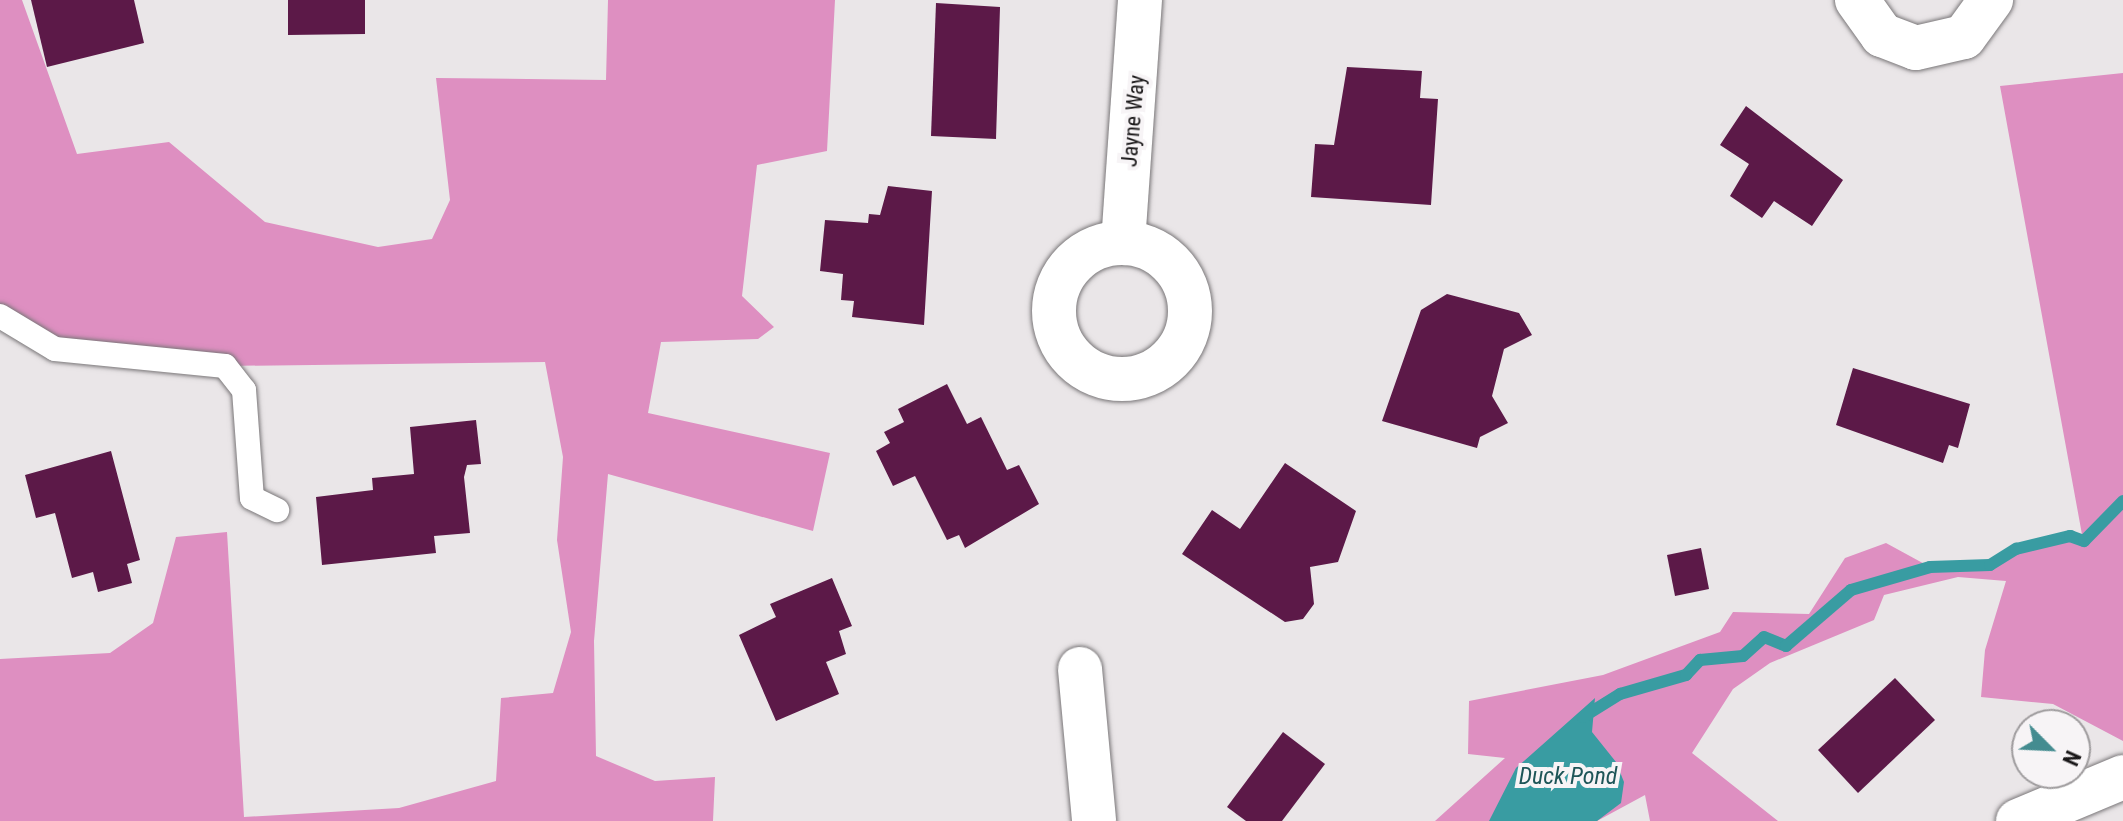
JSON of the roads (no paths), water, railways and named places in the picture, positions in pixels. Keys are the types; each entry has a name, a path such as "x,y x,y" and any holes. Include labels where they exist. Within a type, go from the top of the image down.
{"street":[{"name":"Jayne Way","path":"1123,243 1140,0"},
{"path":"1857,0 1882,35 1916,48 1964,37 1991,0"},
{"path":"1080,669 1094,821"},
{"path":"2018,821 2123,777"}],"lane":[{"path":"0,316 55,349 225,366 244,390 252,498 277,510"}],"water":[{"name":"Duck Pond","path":"1595,698 1592,732 1616,762 1624,782 1621,803 1597,821 1489,821 1516,768"}],"waterway":[{"path":"1583,717 1620,694 1686,675 1700,660 1743,656 1764,637 1786,646 1851,590 1930,567 1990,565 2016,549 2070,536 2084,541 2123,501"}]}
